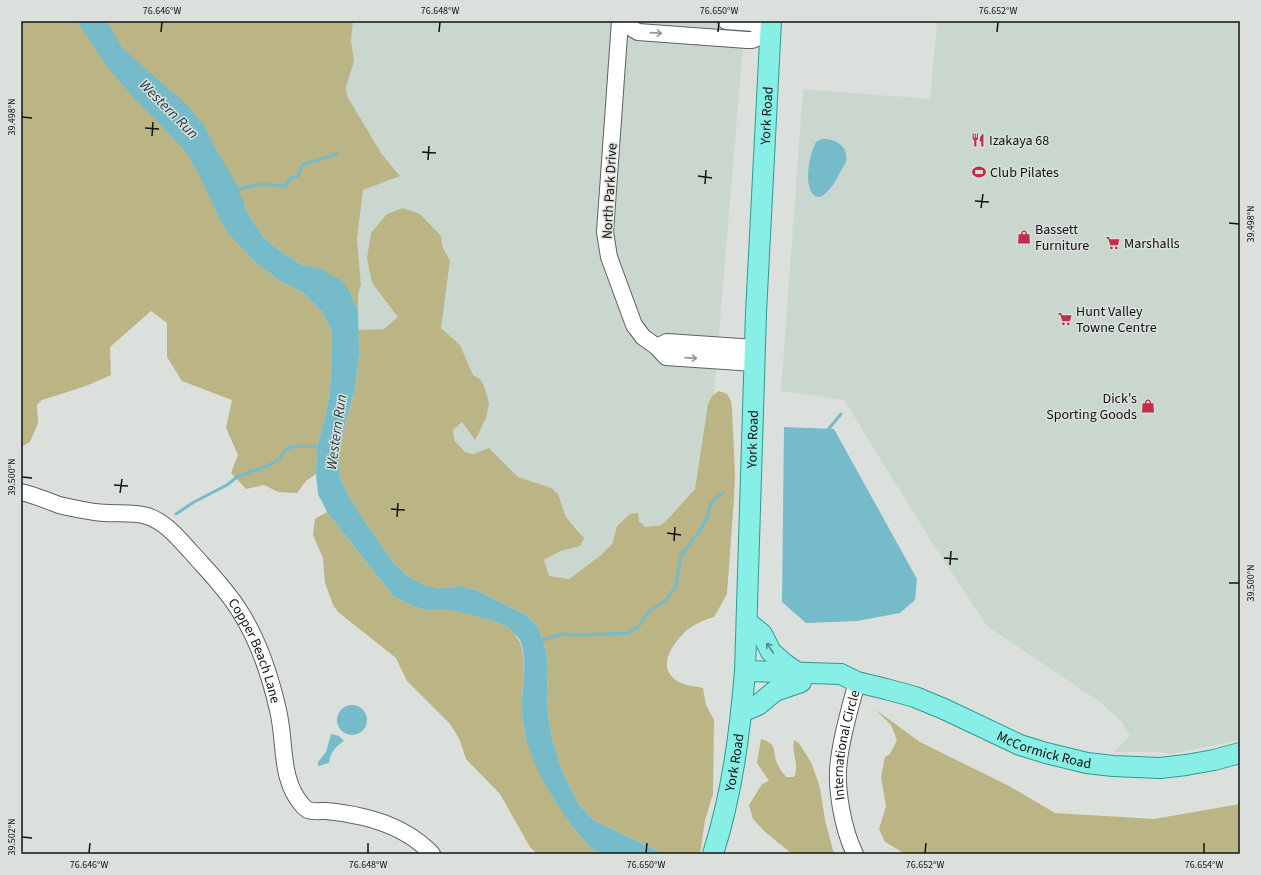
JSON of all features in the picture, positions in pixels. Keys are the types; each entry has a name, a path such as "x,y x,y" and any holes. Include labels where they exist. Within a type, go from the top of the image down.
{"main road":[{"name":"York Road","path":"713,854 731,784 741,712 744,676 747,622 754,356 770,26"},
{"path":"741,712 758,705 775,691 799,677 772,652 762,634 747,622"},
{"name":"McCormick Road","path":"744,676 799,677 839,684 857,682 886,688 915,697 944,709 1020,745 1087,763 1113,766 1160,768 1186,766 1240,753"}],"street":[{"name":"North Park Drive","path":"754,356 667,342 657,346 643,336 634,325 609,257 605,239 605,223 620,21 638,32 747,40 752,40 770,26"},
{"path":"726,21 770,26"},
{"name":"Copper Beach Lane","path":"21,492 36,495 59,505 82,510 129,513 147,516 161,523 176,536 222,586 239,610 252,633 269,676 279,711 287,775 294,793 303,806 308,810 342,813 380,821 412,836 432,854"},
{"name":"International Circle","path":"855,854 845,829 841,809 838,762 843,735 857,682"}],"shaded area":[{"path":"21,21 353,21 351,40 354,61 346,87 347,96 381,153 400,176 363,190 357,239 361,285 358,294 358,311 351,294 321,269 302,265 280,251 263,237 248,214 245,206 223,226 256,263 280,281 302,292 322,312 332,331 330,389 325,418 317,447 316,474 306,481 297,493 278,492 264,485 246,489 231,473 238,455 226,428 232,400 182,381 167,357 167,323 151,311 110,347 111,375 86,386 42,400 37,405 38,423 30,442 21,447"},
{"path":"353,21 745,21 714,394 708,404 695,489 661,525 645,527 639,521 617,526 612,544 600,556 569,579 549,576 544,560 558,552 580,546 579,530 566,517 558,494 551,488 518,477 489,448 473,454 465,452 454,440 453,430 462,422 475,440 480,379 473,375 460,345 441,328 450,261 442,246 441,236 372,283 399,317 384,329 358,330 358,294 361,285 357,239 363,190 400,175 381,153 347,96 346,87 354,61 351,40"},
{"path":"937,21 1240,21 1240,740 1171,754 1161,752 1114,752 1130,736 1122,722 1101,703 987,626 931,541 844,400 781,391 803,89 930,99"},
{"path":"403,208 420,214 441,236 442,246 450,261 441,328 460,345 473,375 480,379 484,386 489,403 486,418 475,440 462,422 453,430 454,440 465,452 473,454 489,448 518,477 551,488 558,494 566,517 584,538 580,546 558,552 544,560 549,576 569,579 600,556 612,544 617,526 630,514 638,513 639,521 645,527 661,525 667,520 695,489 708,404 712,396 719,391 727,394 731,401 735,474 727,594 714,617 692,626 685,632 673,647 667,659 668,672 672,677 681,683 703,688 706,705 714,720 713,794 705,820 700,854 664,854 595,821 579,805 562,771 551,735 548,715 548,669 546,651 539,629 526,615 476,590 460,586 442,588 426,586 408,576 393,562 367,525 349,497 340,478 338,458 355,389 359,353 358,330 384,329 398,317 372,283 367,258 371,233 387,214"},
{"path":"327,512 393,596 408,604 426,610 450,610 466,613 510,628 521,644 523,661 522,705 524,729 527,742 543,778 566,817 590,847 601,854 537,854 530,847 500,794 466,759 459,738 450,724 407,681 396,658 338,612 333,605 325,583 323,558 313,535 315,519"},
{"path":"876,710 920,742 1009,786 1055,813 1154,819 1240,804 1240,854 902,854 902,852 885,842 879,829 886,806 881,777 885,757 890,754 897,740 891,725"},
{"path":"761,739 770,743 774,748 777,763 786,777 794,777 796,772 793,745 794,740 799,743 812,764 820,788 825,820 834,854 792,854 764,831 753,819 749,805 762,784 769,781 757,763"}],"water":[{"name":"Western Run","path":"77,21 107,21 122,48 187,105 205,127 216,150 237,185 248,214 263,237 280,251 302,265 321,269 342,281 351,294 358,311 359,353 355,389 338,458 340,478 349,497 393,562 408,576 426,586 442,588 460,586 476,590 526,615 539,629 546,651 548,669 548,715 551,735 562,771 579,805 595,821 664,854 619,855 598,853 589,846 560,809 543,780 532,757 528,744 522,713 524,672 522,646 520,640 511,630 508,627 465,613 450,610 421,609 393,596 327,512 318,494 316,474 317,447 325,418 330,389 332,331 322,312 302,292 280,281 256,263 236,242 223,226 199,175 186,152 133,97 105,64"},
{"path":"822,139 832,140 840,144 845,152 846,162 835,182 828,191 824,195 817,197 811,191 808,177 814,147 816,142"},
{"path":"784,427 834,429 917,579 915,600 900,613 857,621 806,623 782,602"},
{"path":"352,705 363,709 367,720 363,731 352,735 341,731 337,720 341,709"},
{"path":"331,734 339,736 344,741 334,750 329,763 318,766 318,762 326,752"}],"waterway":[{"path":"235,190 261,184 286,186 290,178 298,176 302,165 337,154"},
{"path":"827,431 841,414"},
{"name":"Western Run","path":"176,514 194,502 227,485 237,477 272,464 290,447 320,447"},
{"path":"540,641 563,634 580,635 628,633 639,626 648,612 666,600 676,586 681,555 699,532 707,518 711,503 723,492"}],"place":[{"name":"Izakaya 68","path":"978,140"},
{"name":"Club Pilates","path":"979,172"},
{"name":"Bassett Furniture","path":"1024,237"},
{"name":"Marshalls","path":"1113,243"},
{"name":"Hunt Valley Towne Centre","path":"1065,319"},
{"name":"Dick's Sporting Goods","path":"1148,406"}]}
